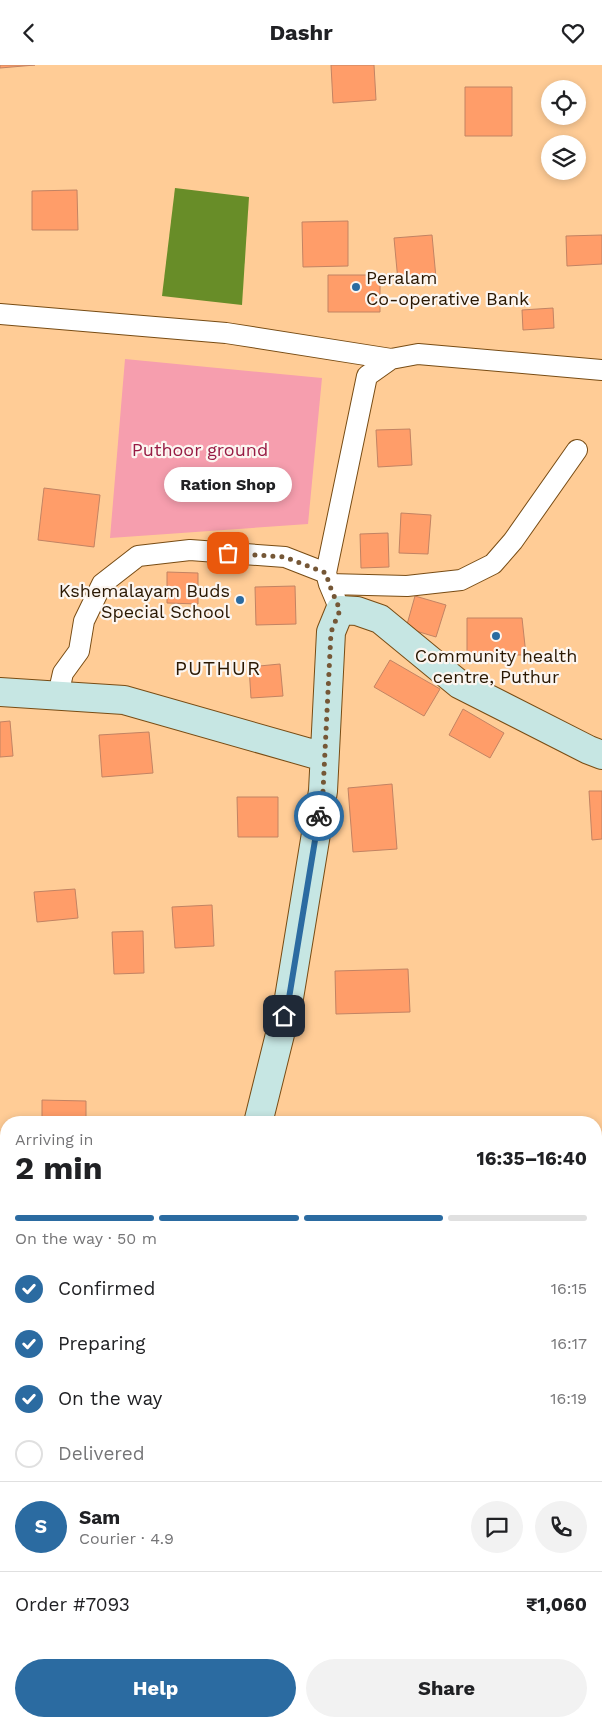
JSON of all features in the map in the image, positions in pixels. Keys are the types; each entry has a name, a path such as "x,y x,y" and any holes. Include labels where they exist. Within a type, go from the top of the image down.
{"main road":[{"path":"260,1116 289,998 323,791 331,632 340,610 357,611 380,619 459,684 602,755"},
{"path":"0,692 124,700 324,757"}],"street":[{"path":"0,314 226,333 391,359 418,354 602,370"},
{"path":"340,610 327,578 367,376 391,359"},
{"path":"58,695 63,673 79,651 84,621 102,584 138,556 190,550 285,557 327,578 408,586 460,580 493,564 513,541 577,450"}],"green space":[{"name":"Puthoor ground","path":"125,359 322,378 308,524 110,538"}],"shaded area":[{"path":"175,188 249,197 242,305 162,296"}],"building":[{"path":"0,65 35,65 0,68"},
{"path":"331,65 374,65 376,100 333,103"},
{"path":"465,87 512,87 512,136 465,136"},
{"path":"77,190 78,230 32,230 32,191"},
{"path":"348,221 348,266 303,267 302,222"},
{"path":"432,235 436,278 398,281 394,238"},
{"path":"602,235 602,264 567,266 566,236"},
{"path":"328,275 380,275 380,312 328,312"},
{"path":"553,308 554,328 523,330 522,310"},
{"path":"410,429 412,465 378,467 376,430"},
{"path":"44,488 100,495 94,547 38,540"},
{"path":"401,513 431,515 428,554 399,553"},
{"path":"388,533 389,567 361,568 360,534"},
{"path":"167,572 198,573 198,604 167,603"},
{"path":"295,586 296,624 256,625 255,587"},
{"path":"415,596 446,605 436,637 406,628"},
{"name":"Community health centre, Puthur","path":"467,618 522,618 526,655 467,655"},
{"path":"390,660 440,689 424,716 374,687"},
{"path":"280,664 283,696 251,698 249,667"},
{"path":"463,709 504,733 490,758 449,735"},
{"path":"10,721 13,756 0,757 0,722"},
{"path":"149,732 153,773 102,777 99,735"},
{"path":"392,784 397,849 353,852 348,788"},
{"path":"589,791 602,791 602,839 592,840"},
{"path":"237,797 278,797 278,837 238,837"},
{"path":"75,889 78,918 37,922 34,892"},
{"path":"212,905 214,946 175,948 172,907"},
{"path":"143,931 144,973 114,974 112,932"},
{"path":"408,969 410,1012 336,1014 335,971"},
{"path":"42,1100 86,1101 86,1116 42,1116"}],"way so far":[{"path":"228,553 285,557 326,573 340,610 331,632 323,791 319,816"}],"place":[{"name":"Peralam Co-operative Bank","path":"356,287"},
{"name":"Ration Shop","path":"228,553"},
{"name":"Kshemalayam Buds Special School","path":"240,600"},
{"name":"Community health centre, Puthur","path":"496,636"}],"district":[{"name":"PUTHUR","path":"218,668"}],"route":[{"path":"284,1016 289,998 319,816"}]}
